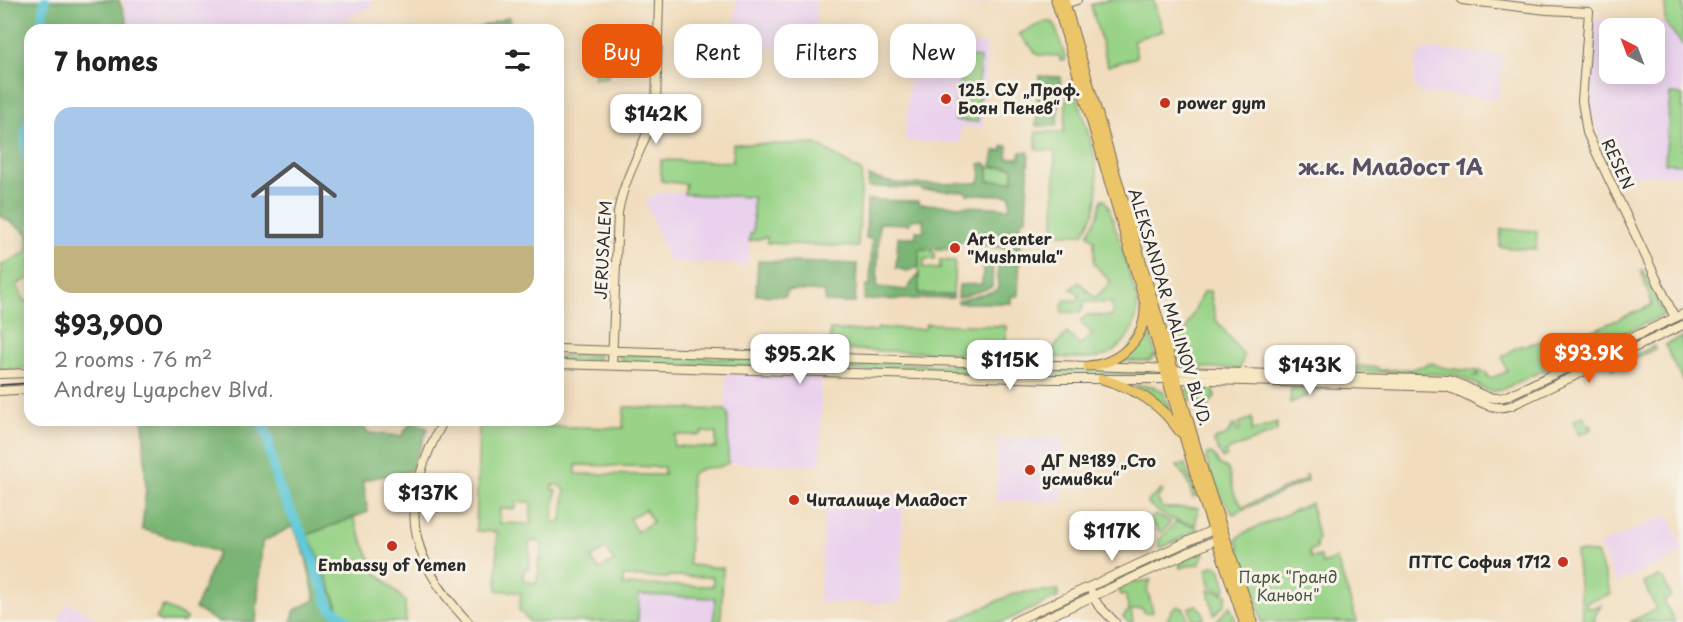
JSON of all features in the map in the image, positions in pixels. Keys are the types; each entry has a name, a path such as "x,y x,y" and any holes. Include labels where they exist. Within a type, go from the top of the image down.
{"main road":[{"name":"JERUSALEM","path":"612,365 618,213 622,188 651,123 656,106 659,0"},
{"path":"1061,3 1077,0"},
{"name":"RESEN","path":"1462,0 1546,10 1589,12 1582,101 1587,134 1679,316"},
{"name":"ALEKSANDAR MALINOV BLVD.","path":"1061,3 1144,299 1169,369"},
{"name":"ALEKSANDAR MALINOV BLVD.","path":"1061,3 1172,379 1202,467 1244,622"},
{"path":"1088,366 1112,361 1132,343 1143,321 1144,299"},
{"path":"564,349 1448,380 1459,382 1486,397 1501,399 1679,316"},
{"path":"564,364 1445,387 1489,406 1510,406 1683,326"},
{"path":"0,374 24,373"},
{"path":"1102,379 1134,390 1155,403 1173,423 1187,445"},
{"name":"ALEKSANDAR MALINOV BLVD.","path":"1172,379 1187,445 1252,622"},
{"path":"0,392 24,390"},
{"path":"441,426 419,474 414,510 416,533 421,553 434,579 468,622"},
{"path":"1013,622 1220,533"},
{"path":"1037,622 1220,533"},
{"path":"1090,587 1098,605 1115,622"}],"shaded area":[{"path":"122,0 371,0 372,7 334,24 129,24"},
{"path":"736,0 816,0 816,24 774,24 774,48 762,48 762,24 735,24"},
{"path":"890,0 985,0 985,5"},
{"path":"1595,19 1599,19 1599,84 1665,84 1665,23 1683,45 1683,174 1619,177 1596,125 1590,100"},
{"name":"125. СУ „Проф. Боян Пенев“","path":"976,43 987,44 983,128 962,126 960,143 905,141 909,78 976,78"},
{"path":"1426,49 1503,55 1499,99 1420,93 1414,85 1416,58"},
{"path":"662,192 754,197 753,234 750,234 748,265 669,262 645,200"},
{"path":"726,373 821,376 821,464 816,466 728,463 728,414 725,410"},
{"name":"ДГ №189 „Сто усмивки“","path":"997,439 1063,439 1062,502 997,501"},
{"path":"903,493 901,603 819,602 826,494"},
{"path":"1668,514 1683,553 1616,583 1599,545"},
{"path":"639,595 715,598 714,622 638,622"},
{"path":"67,603 75,607 104,622 58,622"}],"green space":[{"path":"0,0 119,0 128,24 24,24 24,231 0,215"},
{"path":"1108,0 1153,0 1163,31 1133,40 1137,57 1108,66 1091,5"},
{"path":"1666,0 1683,0 1683,45 1665,23"},
{"path":"509,17 510,24 489,24"},
{"path":"1046,21 1054,23 1066,60 1060,60 1060,56 1038,55 1019,34"},
{"path":"976,58 980,58 978,91 959,90 960,78 976,78"},
{"path":"1039,76 1061,77 1057,126 1036,126"},
{"path":"1072,81 1095,161 1097,194 1094,212 1083,234 1054,234 1055,151 1036,150 1036,132 1064,132 1068,82"},
{"path":"957,92 980,93 978,122 955,120"},
{"path":"1670,94 1683,95 1683,164 1665,163"},
{"path":"733,144 816,144 862,172 858,247 767,243 767,237 749,241 750,234 753,233 753,197 684,194 686,184 661,181 661,160 733,162"},
{"path":"1003,146 1008,146 1007,158 1020,158 1020,152 1029,152 1026,219 1021,220 1020,249 951,241 950,249 919,249 919,267 907,271 896,268 898,237 916,237 916,231 924,231 923,219 910,220 910,224 879,223 877,287 906,290 919,274 919,294 953,295 953,298 864,300 866,286 870,286 872,239 866,238 867,200 918,201 919,204 1010,208 1010,195 967,194 965,191 922,190 920,188 868,187 869,176 909,184 978,183 981,174 979,164 985,163 988,167 988,181 1013,181 1013,167 992,167 994,151 1002,151"},
{"path":"988,167 1013,167 1013,181 988,181"},
{"path":"1102,199 1109,207 1137,298 1136,317 1129,335 1108,354 1087,358 1050,357 1055,346 1067,333 1080,345 1092,334 1080,321 1087,315 1112,316 1112,303 1084,302 1079,313 1062,312 1065,300 1079,300 1079,294 1071,289 1079,282 1095,298 1111,282 1094,264 1094,240 1088,234 1098,215"},
{"path":"1501,229 1537,231 1536,249 1500,247"},
{"path":"919,249 932,249 935,253 935,259 924,259 924,268 940,269 940,260 955,261 953,295 918,294"},
{"path":"24,254 24,281 17,284 24,302 24,368 0,369 0,274 3,273 0,266"},
{"path":"998,255 1020,256 1018,296 1011,296 1011,303 958,303 958,301 998,290"},
{"path":"984,256 993,256 992,287 958,298 959,285 982,284"},
{"path":"758,261 857,264 855,303 825,302 825,292 787,290 786,296 756,295"},
{"path":"1643,270 1664,315 1600,344 1592,345 1589,332 1652,305 1641,271"},
{"path":"1210,291 1216,320 1244,356 1240,369 1184,367 1179,362 1176,351 1203,292"},
{"path":"1683,318 1683,321 1514,400 1501,402"},
{"path":"926,324 1006,326 1006,353 1034,355 1034,357 1009,358 1004,355 830,349 830,330 925,329"},
{"path":"1147,324 1156,357 1153,356 1147,361 1120,361"},
{"path":"1552,336 1557,364 1501,390 1486,390 1458,375 1410,373 1411,369 1433,363 1448,369 1477,371 1477,375 1473,376 1478,376 1479,371 1487,373 1487,377 1491,378 1507,372 1502,357 1517,347 1539,342"},
{"path":"1683,337 1683,382 1665,345"},
{"path":"1654,346 1655,349 1612,369 1612,366"},
{"path":"564,356 599,356 597,360 564,361"},
{"path":"617,356 823,361 823,369 627,363"},
{"path":"826,362 1031,367 1031,375 825,369"},
{"path":"1359,366 1380,370 1409,369 1408,373 1346,371"},
{"path":"1033,367 1149,371 1150,374 1033,375"},
{"path":"1134,385 1152,386 1163,391 1170,412 1151,395"},
{"path":"1192,385 1226,386 1213,386 1215,396 1209,402 1209,408 1189,399 1186,391"},
{"path":"1291,388 1323,389 1290,403"},
{"path":"624,407 725,410 728,413 728,463 719,467 702,469 691,475 689,565 723,568 721,622 714,622 715,598 639,595 638,622 530,622 519,610 521,593 497,590 497,532 476,531 479,426 623,428","holes":["702,432 716,433 716,448 674,446 675,435 701,435","576,465 664,467 664,475 576,474","553,485 559,485 565,490 562,522 554,522 556,490 552,490","516,502 531,502 531,524 500,523 500,509 516,509","645,509 653,522 637,532 629,519","533,541 542,544 541,559 538,559 537,584 523,580 524,569 530,569 529,544","606,548 614,561 599,570 591,558","623,576 668,578 669,576 713,577 713,586 623,585"]},
{"path":"1583,416 1592,429 1579,435 1573,421"},
{"path":"1252,418 1252,431 1277,423 1277,431 1225,452 1227,456 1223,459 1214,442 1215,439 1227,435 1233,425 1236,426 1237,432 1240,431 1239,423"},
{"path":"143,426 362,426 369,433 401,436 408,426 423,426 428,429 410,471 363,480 368,512 307,535 316,551 339,610 355,622 291,622 295,610 315,600 306,557 293,526 262,542 256,622 218,622 195,609 218,552 142,529 146,488"},
{"path":"1212,453 1219,464 1228,469 1235,496 1243,507 1306,479 1306,474 1307,481 1233,514 1218,496 1206,459 1207,454"},
{"path":"1185,464 1196,496 1193,498 1186,478 1177,466"},
{"path":"1161,490 1163,492 1157,498 1162,508 1199,508 1196,524 1169,518 1147,502"},
{"name":"Парк \"Гранд Каньон\"","path":"1311,503 1318,539 1317,548 1309,551 1311,558 1320,556 1322,564 1337,559 1357,622 1261,622 1254,595 1236,553 1240,551 1237,539 1242,534"},
{"path":"1155,515 1171,522 1161,533 1149,520"},
{"path":"353,517 375,571 405,601 406,622 355,622 339,610 316,551 307,535"},
{"path":"1176,522 1195,526 1198,530 1159,549 1159,540"},
{"path":"1206,537 1109,585 1107,583"},
{"path":"1201,552 1204,553 1199,565 1180,568 1179,563"},
{"path":"1576,552 1597,553 1611,594 1586,602 1587,609 1601,605 1594,618 1596,622 1583,622"},
{"path":"1214,565 1220,568 1226,588 1223,592 1211,587 1206,569"},
{"path":"1657,577 1663,578 1671,597 1664,601 1675,622 1630,622 1656,609 1644,583"},
{"path":"1151,580 1147,588 1153,612 1145,613 1142,608 1131,610 1133,622 1128,622 1123,617 1129,610 1125,594 1121,595 1119,590 1133,583"},
{"path":"1058,590 1058,597 1003,622 952,622 1015,593"},
{"path":"1208,590 1227,594 1224,605 1214,615"},
{"path":"1196,605 1203,612 1204,618 1198,621 1193,619 1189,608"},
{"path":"163,606 187,618 184,622 162,622 156,619"},
{"path":"1178,606 1184,609 1189,622 1166,622 1172,610"},
{"path":"1230,606 1236,622 1216,621"}],"waterway":[{"path":"41,24 45,0"},
{"path":"263,426 269,439 270,454 279,488 312,555 318,577 325,589 327,601 331,608 349,622"}],"railway":[{"path":"0,385 24,383"}],"place":[{"name":"125. СУ „Проф. Боян Пенев“","path":"946,99"},
{"name":"power gym","path":"1165,103"},
{"name":"Art center \"Mushmula\"","path":"955,248"},
{"name":"ДГ №189 „Сто усмивки“","path":"1030,470"},
{"name":"Читалище Младост","path":"794,500"},
{"name":"Embassy of Yemen","path":"392,546"},
{"name":"ПТТС София 1712","path":"1563,562"}],"district":[{"name":"ж.к. Младост 1А","path":"1391,167"}]}
